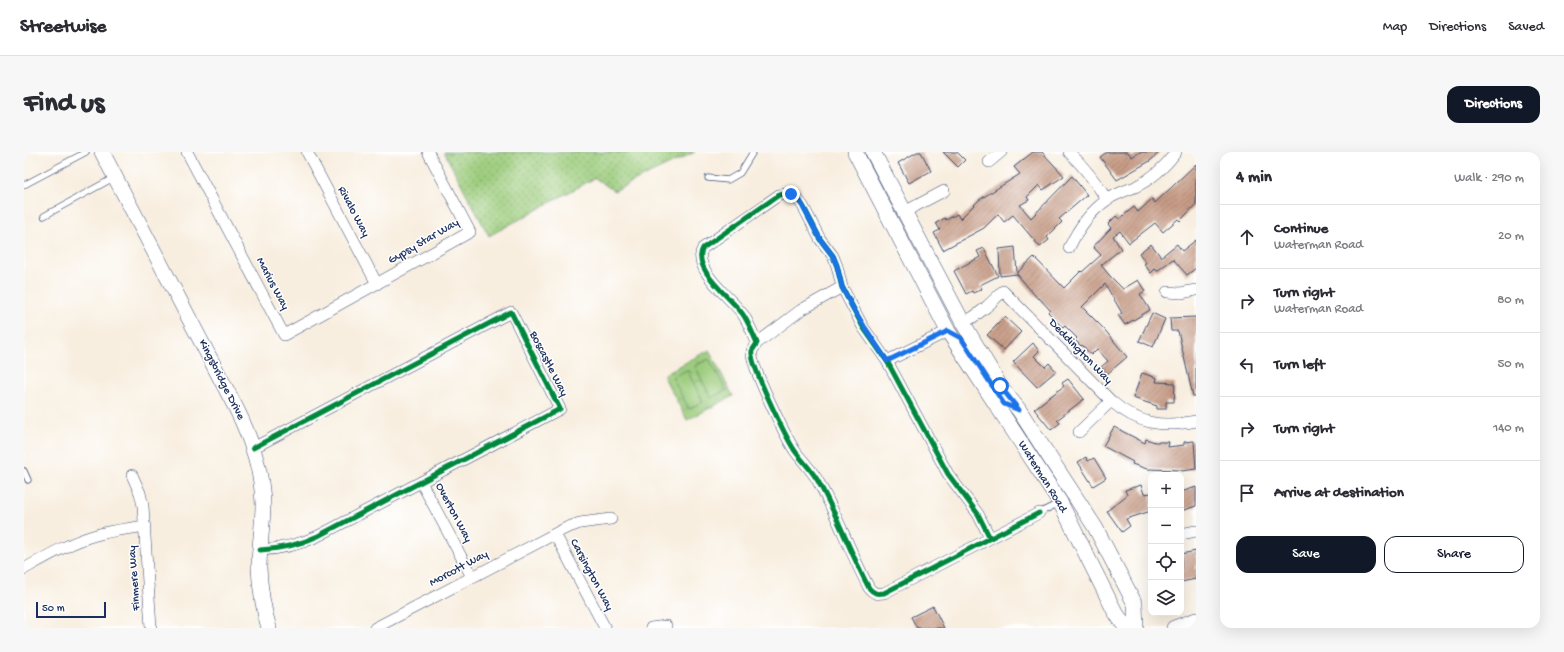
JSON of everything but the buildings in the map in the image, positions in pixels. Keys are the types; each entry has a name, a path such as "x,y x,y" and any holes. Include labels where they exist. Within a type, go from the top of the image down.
{"street":[{"name":"Kingsbridge Drive","path":"102,152 236,408 245,426 253,448 261,483 260,590 268,628"},
{"name":"Marius Way","path":"187,152 284,335 377,284"},
{"name":"Rivalo Way","path":"306,152 377,284"},
{"name":"Gypsy Star Way","path":"377,284 470,232 428,152"},
{"name":"Waterman Road","path":"855,152 948,331 1060,502 1114,610 1126,628"},
{"name":"Waterman Road","path":"873,152 906,211 963,322 1000,386 1019,410 1095,527 1135,604 1136,628"},
{"path":"989,162 1001,152"},
{"path":"1069,152 1092,176 1107,200"},
{"path":"1069,248 1086,219 1096,209 1107,200 1147,181 1168,164 1176,152"},
{"path":"906,211 944,191"},
{"path":"757,343 743,315 705,272 701,263 701,251 780,195 791,194 799,199 820,239 833,256 842,287 864,326 887,361 948,474 978,514 990,538"},
{"path":"842,287 801,310 757,343 752,351 752,359 759,380 794,450 819,483 869,588 878,594 884,593 1039,513"},
{"path":"1167,292 1181,293 1196,290"},
{"name":"Deddington Way","path":"963,322 975,317 1003,291 1111,401 1131,416 1154,424 1169,425 1196,421"},
{"name":"Boscastle Way","path":"253,448 511,312 560,409 308,541 292,546 260,550"},
{"name":"Waterman Road","path":"948,331 961,338 1004,404 1019,410"},
{"path":"887,361 948,331"},
{"path":"1079,432 1111,401"},
{"name":"Finmere Way","path":"132,475 141,500 145,526 152,628"},
{"name":"Overton Way","path":"421,482 472,577"},
{"name":"Morcott Way","path":"375,628 393,624 472,577 555,534 580,523 611,519"},
{"path":"24,569 71,544 96,535 145,526"},
{"path":"1184,533 1196,531"},
{"name":"Carsington Way","path":"555,534 605,628"},
{"path":"1174,628 1196,620"},
{"path":"651,628 666,626"}],"lane":[{"path":"24,185 86,152"},
{"path":"708,178 728,180 740,173 752,154 756,152"},
{"path":"44,216 115,177"},
{"path":"24,471 28,480"},
{"path":"1039,513 1060,502"}],"green space":[{"path":"444,152 695,152 614,191 595,178 489,236"},
{"path":"709,350 733,396 687,420 663,375"},
{"path":"709,359 726,390 711,398 695,366"},
{"path":"687,370 703,402 689,409 672,377"}],"cycle path":[{"path":"990,538 978,514 948,474 887,361 863,327 842,287 833,256 820,239 803,206 795,196 786,194 779,195 703,248 701,256 703,265 708,275 739,309 754,336 757,343 752,351 756,370 784,432 795,451 817,479 862,575 872,591 884,593 1039,513"},
{"path":"253,448 511,312 560,409 318,536 290,546 260,550"}],"route":[{"path":"791,194 799,199 820,239 833,256 842,287 853,308 887,361 948,331 961,338 970,349 1004,404 1019,410 1000,386"}]}
